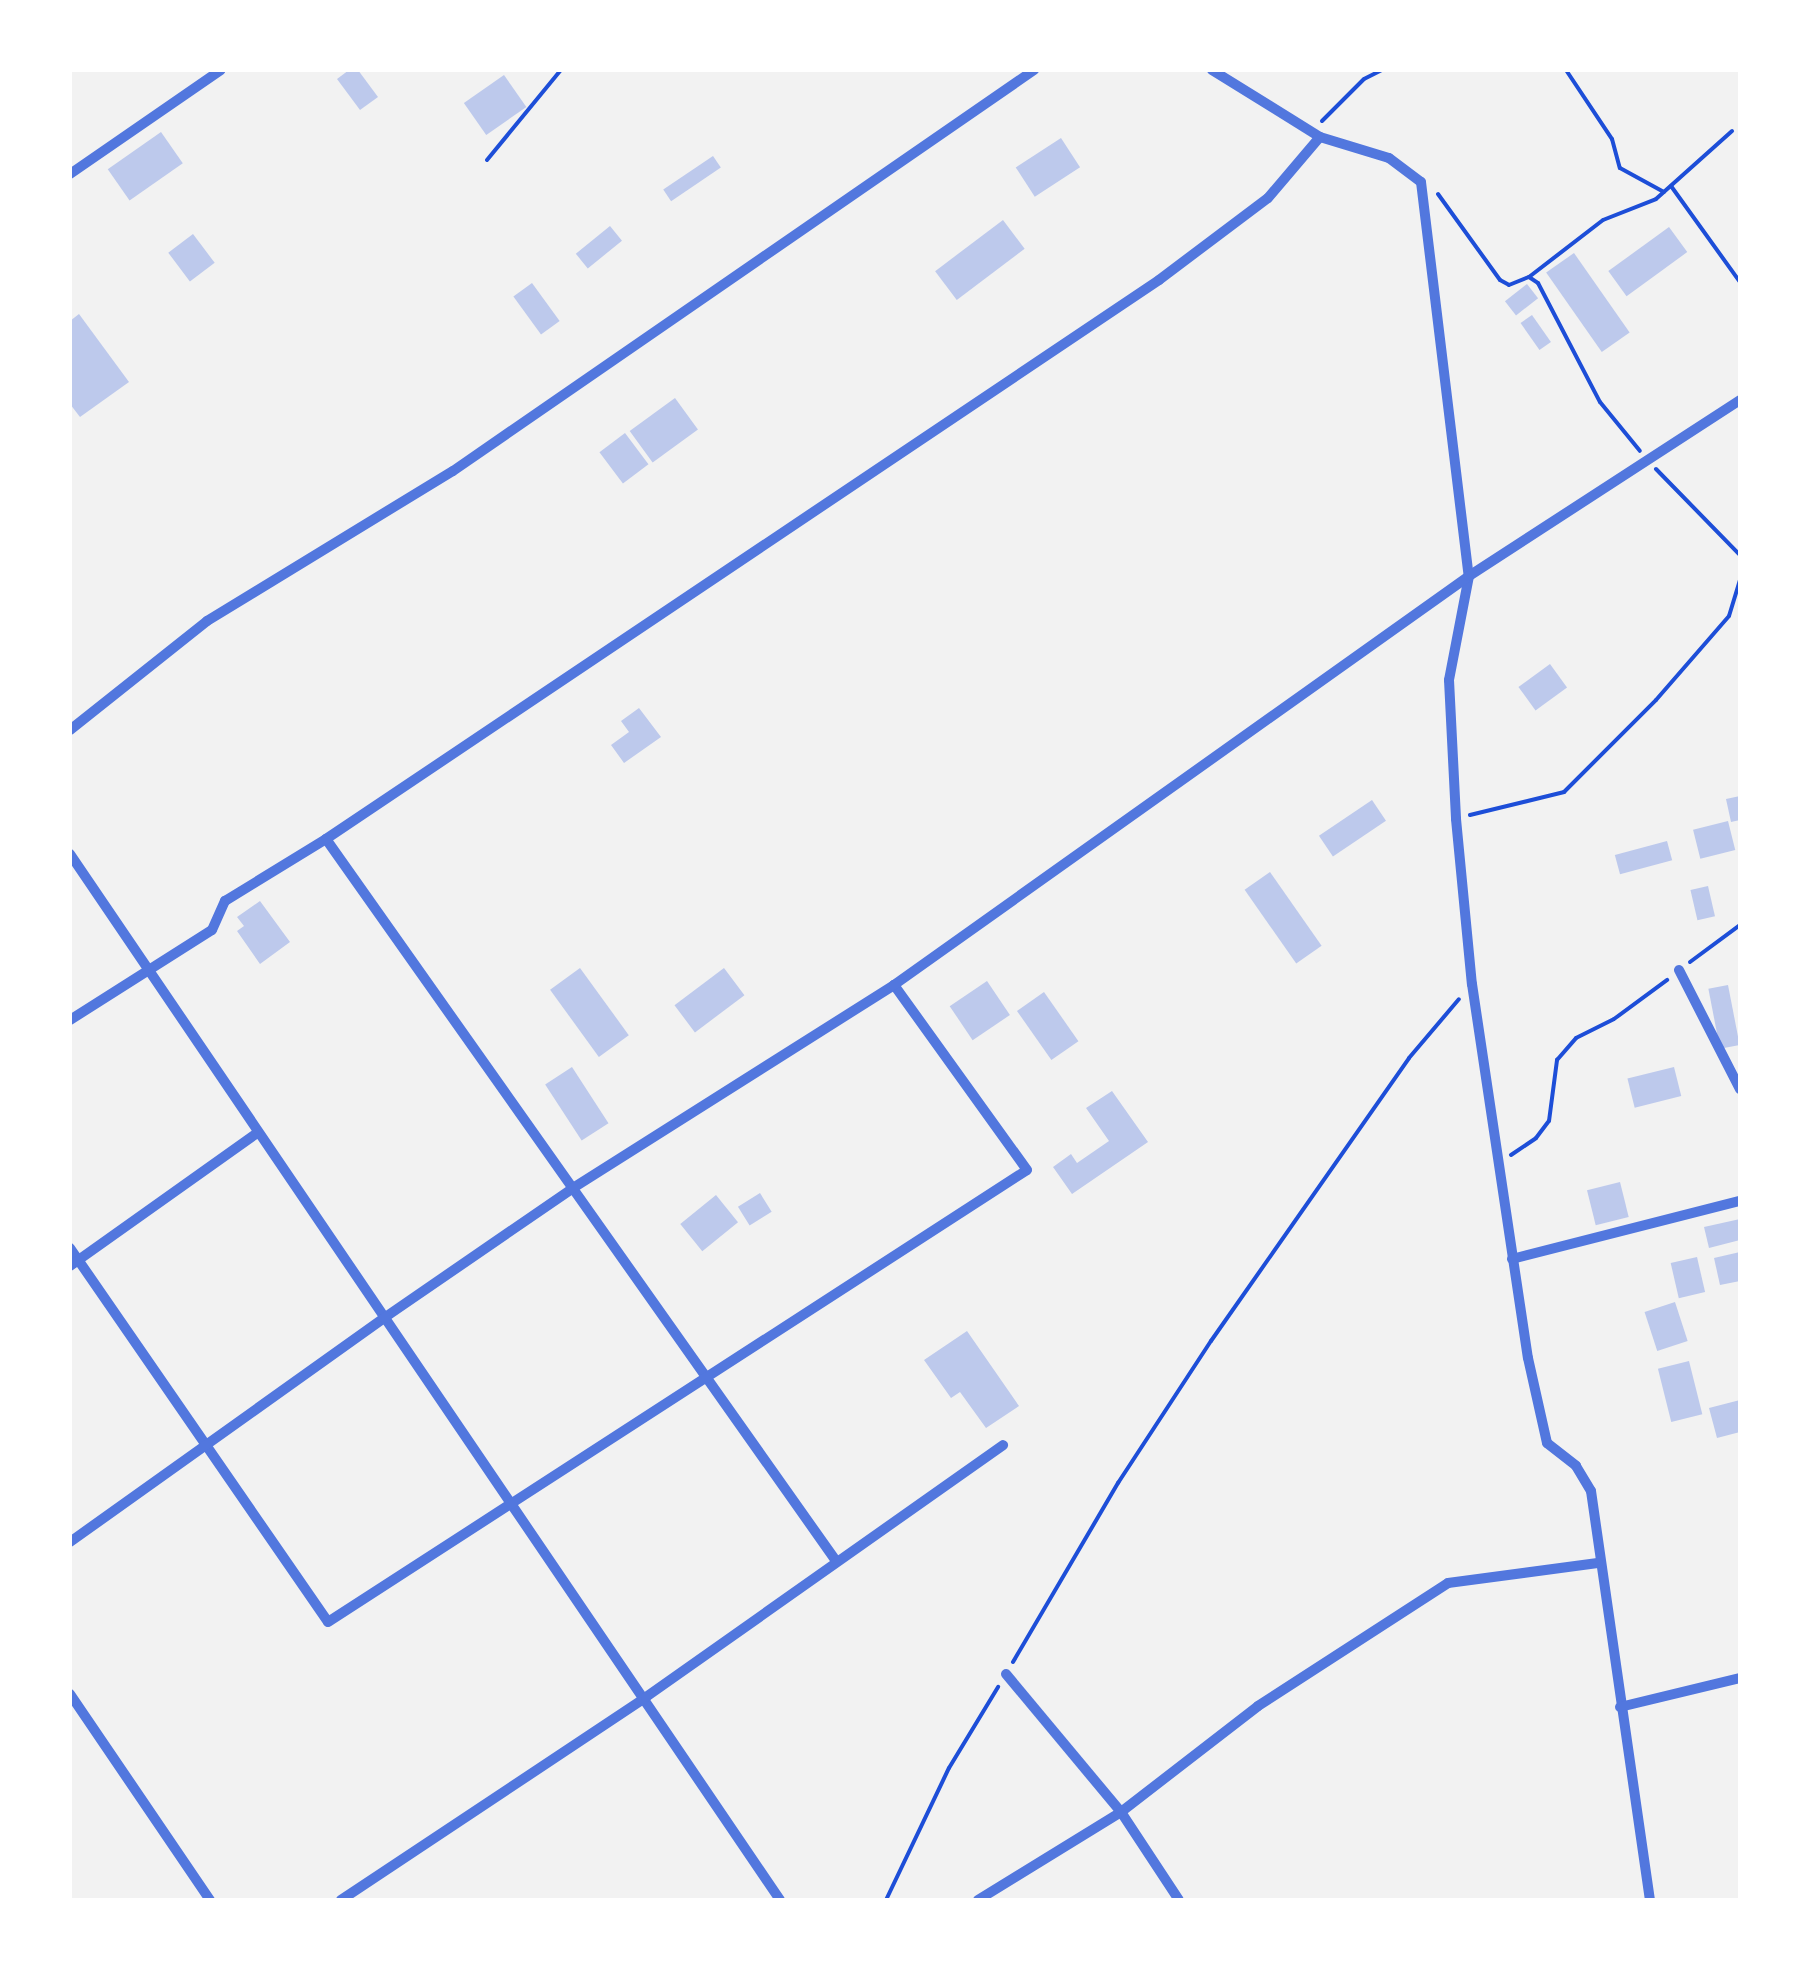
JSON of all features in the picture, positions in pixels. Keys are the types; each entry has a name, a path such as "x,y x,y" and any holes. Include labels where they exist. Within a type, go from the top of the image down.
{"street":[{"path":"70,174 221,70"},
{"path":"70,730 207,621 453,471 1034,70"},
{"path":"1212,70 1316,134 1388,158 1421,182 1470,576 1449,680 1456,819 1472,984 1512,1259 1547,1444 1576,1466 1591,1491 1598,1562 1650,1900"},
{"path":"70,1020 146,968 212,930 225,900 326,839 1159,280 1268,198 1316,134"},
{"path":"70,1542 573,1188 894,985 1470,576 1740,400"},
{"path":"326,839 836,1561"},
{"path":"70,854 257,1134 646,1697 780,1900"},
{"path":"1679,970 1740,1089"},
{"path":"70,1248 74,1263 206,1443 328,1622 1027,1170 894,985"},
{"path":"74,1263 257,1134"},
{"path":"1512,1259 1740,1201"},
{"path":"341,1900 646,1697 1003,1445"},
{"path":"978,1900 1121,1812 1258,1706 1448,1583 1598,1562"},
{"path":"1006,1674 1121,1812 1179,1900"},
{"path":"1620,1707 1740,1678"},
{"path":"70,1694 210,1900"}],"path":[{"path":"486,160 560,70"},
{"path":"1316,134 1364,79 1382,70"},
{"path":"1566,70 1612,140 1620,168 1664,192"},
{"path":"1421,182 1438,194 1500,280 1509,285 1529,277 1603,220 1664,192 1732,131"},
{"path":"1671,186 1740,282"},
{"path":"1529,277 1538,283 1600,402 1648,460 1740,555"},
{"path":"1456,819 1564,792 1656,700 1729,616 1740,580"},
{"path":"1496,1159 1525,1146 1549,1121 1557,1060 1576,1038 1614,1019 1740,925"},
{"path":"886,1900 949,1768 1118,1482 1211,1341 1409,1058 1472,984"}],"building":[{"path":"349,70 358,70 378,97 360,110 337,79"},
{"path":"504,75 526,107 486,135 464,103"},
{"path":"161,132 183,163 130,200 108,169"},
{"path":"1061,138 1080,167 1035,197 1016,167"},
{"path":"713,156 721,168 671,201 663,190"},
{"path":"1003,220 1025,249 957,300 935,271"},
{"path":"610,226 622,241 588,268 576,254"},
{"path":"1669,227 1687,252 1627,296 1608,271"},
{"path":"193,234 215,263 190,281 168,253"},
{"path":"1574,253 1630,332 1602,352 1546,273"},
{"path":"532,283 560,321 541,335 513,297"},
{"path":"1527,284 1538,298 1516,315 1505,301"},
{"path":"79,314 129,382 80,417 70,404 70,321"},
{"path":"1532,315 1551,342 1539,350 1521,323"},
{"path":"675,398 698,430 653,462 630,431"},
{"path":"625,433 648,464 623,483 599,452"},
{"path":"1550,664 1567,687 1535,710 1518,687"},
{"path":"639,708 661,737 624,763 611,745 629,732 621,721"},
{"path":"1740,796 1740,820 1731,822 1726,799"},
{"path":"1372,800 1386,821 1333,857 1319,836"},
{"path":"1728,821 1735,850 1700,859 1693,830"},
{"path":"1667,841 1672,860 1620,874 1615,855"},
{"path":"1270,872 1322,946 1296,964 1245,890"},
{"path":"1708,886 1715,916 1697,920 1690,890"},
{"path":"260,901 290,942 260,964 237,931 244,926 237,917"},
{"path":"580,968 629,1035 599,1057 550,990"},
{"path":"724,968 744,995 695,1032 674,1005"},
{"path":"987,981 1010,1015 973,1040 950,1006"},
{"path":"1728,985 1740,1045 1720,1049 1708,989"},
{"path":"1044,992 1078,1041 1051,1060 1017,1011"},
{"path":"572,1067 608,1123 582,1141 545,1084"},
{"path":"1674,1067 1681,1096 1635,1108 1627,1079"},
{"path":"1112,1091 1148,1142 1072,1194 1053,1167 1071,1154 1077,1163 1109,1141 1086,1108"},
{"path":"1620,1182 1629,1217 1596,1225 1587,1190"},
{"path":"760,1193 772,1212 750,1225 738,1207"},
{"path":"716,1195 738,1222 702,1251 680,1224"},
{"path":"1740,1219 1740,1240 1709,1248 1704,1227"},
{"path":"1740,1252 1740,1281 1720,1285 1714,1258"},
{"path":"1697,1257 1705,1292 1679,1298 1671,1263"},
{"path":"1675,1302 1688,1341 1657,1351 1645,1312"},
{"path":"967,1331 1019,1406 986,1428 960,1392 951,1398 924,1360"},
{"path":"1689,1361 1702,1414 1671,1422 1658,1369"},
{"path":"1740,1400 1740,1432 1717,1438 1709,1408"}]}
